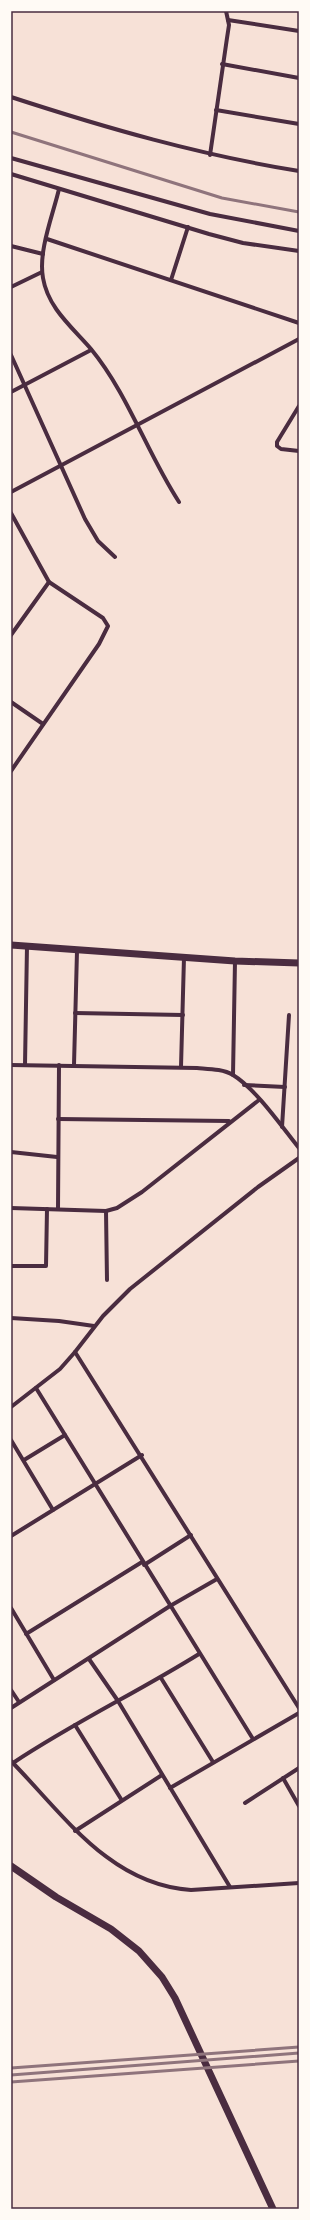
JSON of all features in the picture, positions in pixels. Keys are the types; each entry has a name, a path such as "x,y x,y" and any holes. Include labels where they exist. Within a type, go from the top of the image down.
{"main road":[{"path":"11,945 77,951 234,961 299,963"},
{"path":"11,1866 56,1897 111,1929 139,1951 162,1977 175,1998 256,2169 273,2209"},
{"path":"270,2201 270,2209"},
{"path":"270,2201 278,2209"}],"street":[{"path":"210,155 222,64 227,38 228,20 226,11"},
{"path":"228,20 299,31"},
{"path":"222,64 299,78"},
{"path":"11,97 138,136 210,155 299,172"},
{"path":"216,110 299,124"},
{"path":"11,158 210,214 299,231"},
{"path":"11,174 243,242 299,251"},
{"path":"59,189 42,254 42,272 45,289 59,314 91,350 108,372 137,426 156,466 178,502"},
{"path":"171,280 188,227"},
{"path":"47,239 299,323"},
{"path":"11,246 42,254"},
{"path":"11,287 42,272"},
{"path":"11,492 137,426 249,364 299,339"},
{"path":"11,392 91,350"},
{"path":"11,355 26,384 61,466 93,534 102,546 116,557"},
{"path":"299,406 277,442 277,446 281,449 299,451"},
{"path":"11,513 49,582 103,618 108,626 99,644 11,771"},
{"path":"11,635 49,582"},
{"path":"11,702 43,724"},
{"path":"26,1065 27,946"},
{"path":"74,1066 77,951"},
{"path":"181,1067 184,957"},
{"path":"233,1075 234,961"},
{"path":"75,1013 183,1015"},
{"path":"282,1127 289,1015"},
{"path":"11,1065 181,1067 214,1070 233,1075 259,1100 299,1148"},
{"path":"58,1209 57,1157 59,1066"},
{"path":"244,1085 285,1086"},
{"path":"11,1208 106,1211 117,1208 142,1192 230,1121 259,1100"},
{"path":"58,1119 230,1121"},
{"path":"11,1152 57,1157"},
{"path":"11,1407 36,1388 75,1352 94,1326 114,1304 148,1274 258,1187 299,1158"},
{"path":"11,1266 46,1266 47,1209"},
{"path":"106,1211 107,1280"},
{"path":"11,1318 59,1321 94,1326"},
{"path":"75,1352 142,1456 217,1579 299,1708"},
{"path":"36,1388 253,1740"},
{"path":"24,1460 65,1435"},
{"path":"11,1440 53,1510"},
{"path":"11,1536 142,1456"},
{"path":"26,1634 191,1535"},
{"path":"11,1708 170,1606 217,1579"},
{"path":"11,1608 54,1680"},
{"path":"199,1654 161,1678 58,1733 12,1762 75,1831 111,1861 152,1883 177,1889 230,1888 299,1882"},
{"path":"89,1659 118,1701 230,1888"},
{"path":"161,1678 213,1762"},
{"path":"11,1690 19,1702"},
{"path":"170,1788 299,1713"},
{"path":"74,1725 122,1799"},
{"path":"245,1803 299,1768"},
{"path":"75,1831 122,1799 162,1775"},
{"path":"283,1778 299,1806"}],"railway":[{"path":"11,132 222,198 299,212"},
{"path":"11,2068 299,2047"},
{"path":"11,2075 299,2053"},
{"path":"11,2082 299,2061"}]}
